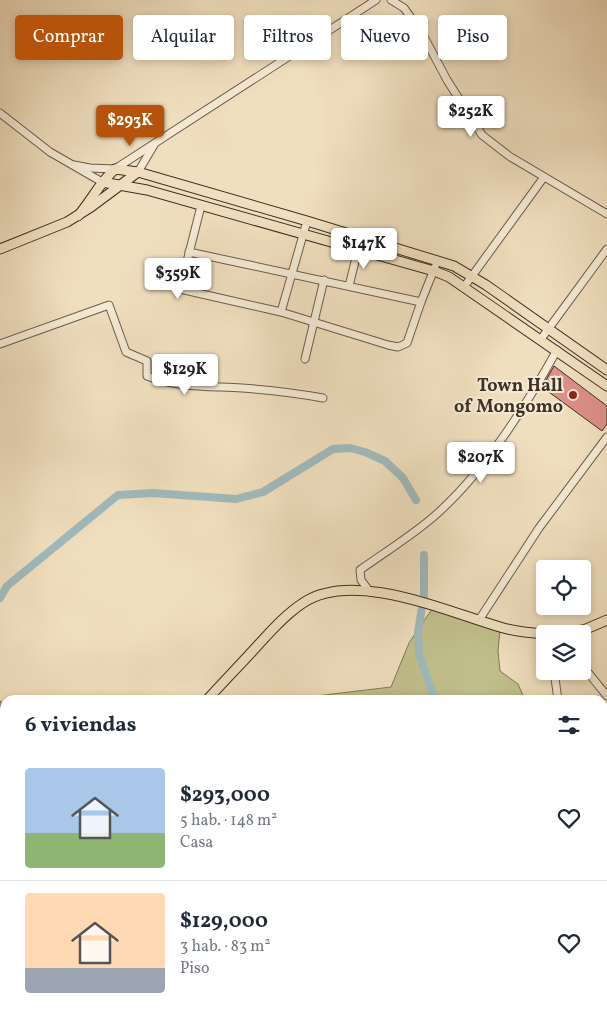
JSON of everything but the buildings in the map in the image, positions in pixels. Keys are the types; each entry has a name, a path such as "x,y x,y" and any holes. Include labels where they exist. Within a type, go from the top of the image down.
{"main road":[{"path":"78,216 102,182 115,169 138,172 307,221 437,260 472,277 549,327 607,370"},
{"path":"0,249 52,230 78,216 138,172"},
{"path":"102,182 147,190 434,271 464,286 607,386"},
{"path":"212,695 279,622 304,602 338,590 358,590 411,599 500,628 536,634"},
{"path":"591,627 607,620"}],"street":[{"path":"74,165 115,169 376,0"},
{"path":"391,0 404,8 422,33 447,80 482,134 509,156 607,214"},
{"path":"0,113 50,152 102,182"},
{"path":"138,172 156,143"},
{"path":"464,286 544,177"},
{"path":"200,206 180,289 315,321 398,347 407,344 437,260"},
{"path":"281,312 307,221"},
{"path":"349,286 361,237"},
{"path":"541,339 607,249"},
{"path":"189,252 421,302"},
{"path":"305,358 324,280"},
{"path":"0,344 109,305 126,352 147,361 147,376 160,381 202,388 291,392 323,398"},
{"path":"370,592 361,580 360,570 440,512 471,480 536,389 557,350"},
{"path":"479,620 539,528 607,437"},
{"path":"591,676 606,695"},
{"path":"555,680 557,695"}],"shaded area":[{"path":"432,609 500,629 498,651 500,671 518,684 523,695 325,695 391,687 409,643"}],"waterway":[{"path":"0,598 7,586 118,495 153,493 236,499 263,492 333,449 350,448 385,461 403,478 416,500"},
{"path":"424,555 424,595 418,632 419,654 433,695"}],"place":[{"name":"Town Hall of Mongomo","path":"573,395"}]}
